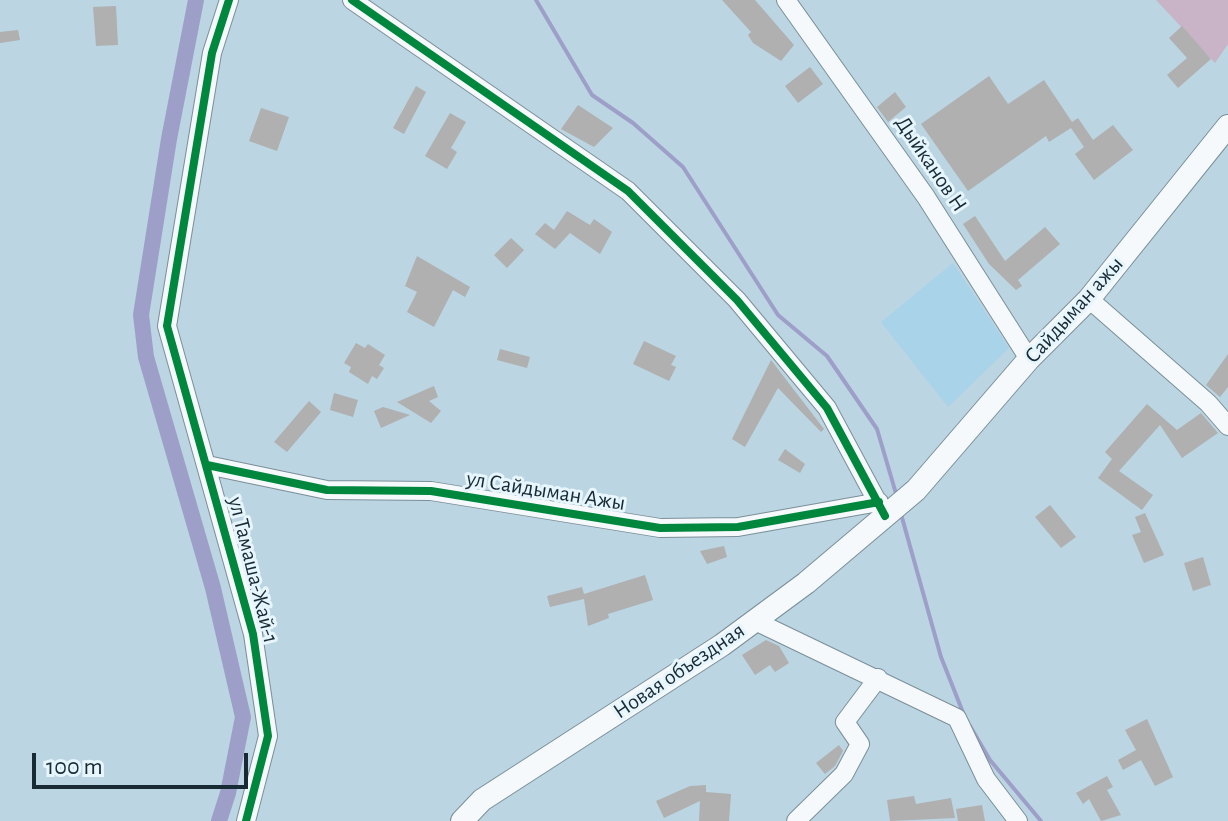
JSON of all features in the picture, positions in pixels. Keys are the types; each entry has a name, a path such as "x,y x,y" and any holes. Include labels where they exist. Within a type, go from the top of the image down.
{"main road":[{"name":"Сайдыман ажы","path":"885,510 916,490 1029,359 1089,299 1228,126"},
{"name":"Новая объездная","path":"462,821 482,800 755,621 885,510"}],"street":[{"name":"ул Тамаша-Жай-1","path":"229,0 212,53 167,326 253,634 268,736 246,821"},
{"path":"352,0 628,191 737,300 827,408 885,510"},
{"name":"Дыйканов Н","path":"786,0 926,197 1029,359"},
{"path":"1089,299 1208,403 1228,426"},
{"name":"ул Сайдыман Ажы","path":"207,465 327,490 431,491 660,528 738,527 885,510"},
{"path":"755,621 957,718 986,779 1018,821"},
{"path":"796,821 844,774 860,744 845,722 878,678"}],"shaded area":[{"path":"1156,0 1228,0 1228,44 1215,63"},
{"path":"953,263 1009,348 948,407 881,322"}],"building":[{"path":"722,0 755,0 794,45 781,61 753,43 748,35 751,32"},
{"path":"116,6 118,45 96,46 93,7"},
{"path":"1182,26 1211,59 1178,88 1167,75 1187,58 1169,38"},
{"path":"18,30 20,40 0,43 0,32"},
{"path":"810,67 823,84 798,103 785,86"},
{"path":"989,76 1008,104 1044,80 1072,122 1078,118 1093,140 1113,125 1133,150 1094,180 1075,154 1084,147 1071,128 1049,142 1046,136 968,191 921,124"},
{"path":"416,86 426,92 404,134 393,128"},
{"path":"895,92 906,107 888,122 877,107"},
{"path":"578,105 613,128 594,147 561,129"},
{"path":"261,108 289,117 277,151 249,141"},
{"path":"450,113 466,122 451,148 457,152 447,169 425,156"},
{"path":"567,211 590,225 594,219 612,232 600,254 570,233 555,249 535,234 545,223 554,230"},
{"path":"975,216 1005,261 1045,227 1060,244 1018,280 1022,286 1016,290 989,264 963,224"},
{"path":"511,238 524,250 507,268 494,255"},
{"path":"417,256 470,287 465,297 453,290 434,327 407,312 417,292 405,286"},
{"path":"644,341 676,356 671,365 676,367 669,381 633,364"},
{"path":"356,343 365,348 368,344 385,355 379,365 384,368 377,379 372,376 368,384 349,372 351,367 344,363"},
{"path":"500,349 530,357 527,368 497,360"},
{"path":"1228,354 1228,387 1220,397 1206,385"},
{"path":"771,360 824,429 821,432 778,388 745,447 732,439"},
{"path":"434,386 438,397 429,401 441,411 431,423 397,402"},
{"path":"334,393 358,400 353,417 330,410"},
{"path":"309,401 321,412 287,452 274,442"},
{"path":"1147,404 1177,430 1201,413 1218,433 1182,458 1160,425 1119,471 1153,495 1142,510 1098,478 1112,459 1105,452"},
{"path":"383,407 410,415 381,428 374,411"},
{"path":"785,449 805,464 800,473 778,460"},
{"path":"1050,505 1076,537 1061,548 1035,517"},
{"path":"1145,513 1164,555 1144,563 1132,535 1141,532 1135,517"},
{"path":"724,546 727,557 707,564 700,551"},
{"path":"1203,557 1211,585 1193,591 1184,563"},
{"path":"645,575 653,600 608,614 609,618 588,626 584,599 550,607 547,596 582,587 584,594"},
{"path":"766,640 779,646 789,663 775,672 770,665 755,675 742,655"},
{"path":"1147,719 1173,777 1155,786 1141,760 1123,770 1118,760 1136,750 1125,730"},
{"path":"839,745 843,751 835,766 825,774 816,763"},
{"path":"1107,776 1113,787 1107,790 1121,815 1101,821 1089,799 1083,804 1076,793"},
{"path":"706,785 706,792 731,794 729,821 699,821 700,801 664,818 656,801 690,786"},
{"path":"914,796 916,804 951,798 955,818 890,821 887,800"},
{"path":"982,805 985,821 958,821 956,809"}],"waterway":[{"path":"196,0 169,139 141,315 146,357 213,588 243,717 228,793 219,821"},
{"path":"536,0 592,95 633,123 683,167 778,315 827,356 877,429 897,497"},
{"path":"901,514 941,657 964,715"},
{"path":"970,726 990,760 1041,821"}],"cycle path":[{"path":"229,0 212,53 167,326 253,634 268,736 246,821"},
{"path":"352,0 628,191 737,300 827,408 885,516"},
{"path":"207,465 327,490 431,491 660,528 738,527 879,502"}]}
